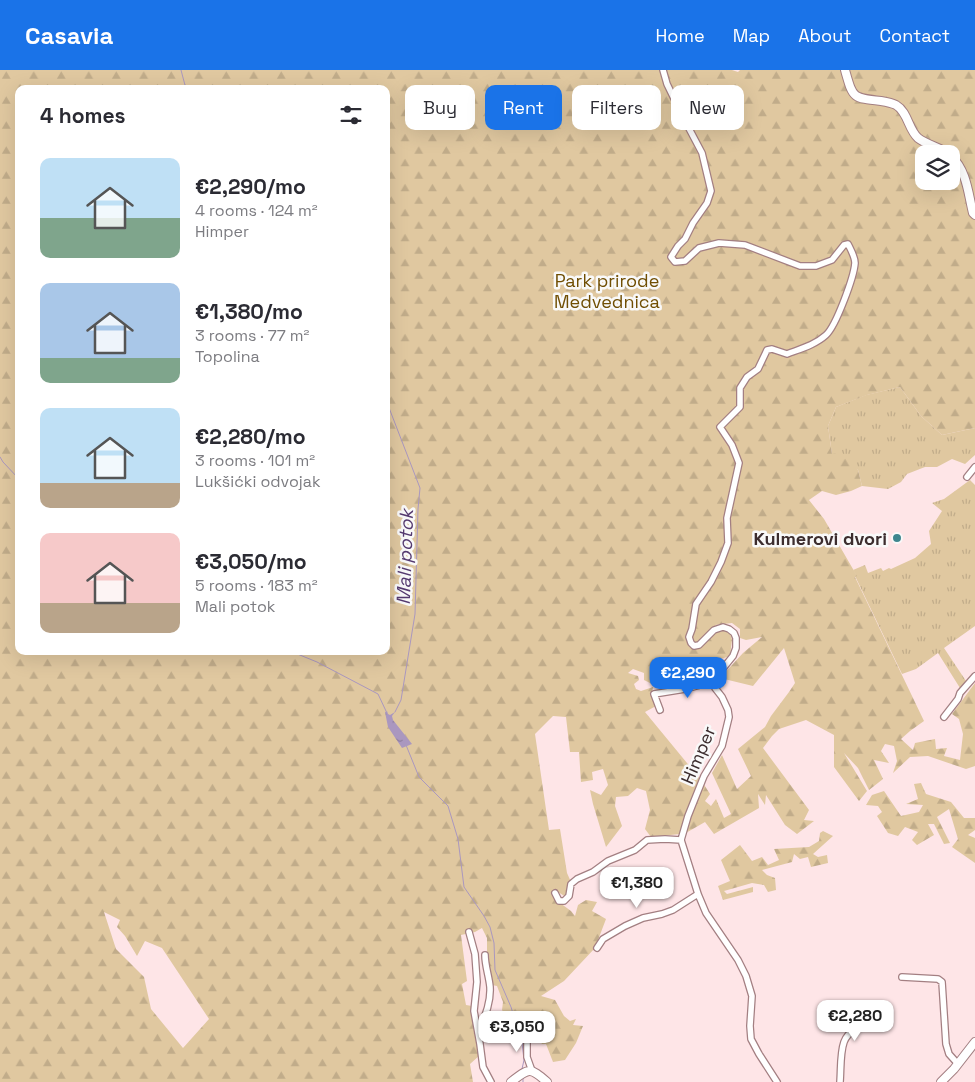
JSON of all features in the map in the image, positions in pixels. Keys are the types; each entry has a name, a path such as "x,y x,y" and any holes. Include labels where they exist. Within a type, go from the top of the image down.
{"main road":[{"path":"844,70 853,93 858,97 887,102 898,107 915,134 924,142 932,145"},
{"path":"960,167 975,215"},
{"path":"941,1082 975,1042"},
{"path":"511,1082 521,1075 532,1071 547,1082"}],"street":[{"path":"660,710 654,694 712,682 715,683 720,672 733,656 736,648 734,633 723,627 714,630 699,645 694,646 689,640 696,604 712,582 728,543 727,518 738,463 732,445 720,426 740,407 740,388 747,377 758,369 767,350 772,349 787,354 808,346 827,335 852,281 855,261 848,244 844,245 832,260 816,266 800,266 745,245 719,242 699,248 685,261 675,262 671,257 685,239 693,223 707,203 710,191 702,153 666,84 663,70"},
{"path":"967,476 975,467"},
{"path":"944,717 958,699 960,693 975,676"},
{"name":"Himper","path":"681,840 699,788 722,746 727,727 728,710 715,683"},
{"path":"555,894 559,901 564,901 569,896 574,881 608,862 635,850 647,840 681,840 706,913 738,960 746,976 752,996 751,1039 777,1082"},
{"path":"597,948 603,939 625,926 642,918 673,910 698,894"},
{"path":"469,932 475,954 477,982 474,1012 483,1067 491,1082"},
{"path":"478,1033 490,1001 490,986 485,955"},
{"path":"902,977 938,979 942,982 946,1044 949,1054 958,1064"},
{"path":"840,1082 844,1041 854,1029 884,1010"},
{"path":"527,1031 527,1057 532,1071"}],"green space":[{"name":"Park prirode Medvednica","path":"0,70 732,70 738,72 740,70 975,70 975,428 942,435 921,416 900,387 867,395 836,407 828,426 832,454 842,453 858,470 862,486 836,495 822,491 809,500 824,519 857,576 855,577 924,721 901,739 913,750 915,743 935,739 936,749 947,748 944,756 960,760 963,734 959,719 952,714 975,683 975,766 966,769 928,756 910,757 893,773 897,761 894,746 885,744 881,751 889,763 874,760 883,779 869,790 858,768 844,753 867,791 859,801 834,767 834,735 806,720 779,729 763,748 809,810 804,820 814,821 797,834 785,825 766,795 765,805 758,794 759,808 714,834 705,822 684,834 703,783 710,794 705,801 711,806 716,799 724,818 731,814 712,773 722,755 737,789 751,776 738,749 765,727 795,683 784,648 753,686 720,678 743,653 762,637 746,640 740,638 740,629 732,623 715,625 730,633 732,640 730,656 715,661 712,677 699,684 661,691 659,685 663,674 657,677 652,684 644,680 644,673 633,669 628,673 638,676 639,680 634,684 636,689 641,691 653,687 652,693 656,706 645,712 701,780 680,834 651,837 645,829 650,810 646,791 637,788 628,796 616,797 615,806 622,826 606,847 590,790 601,795 608,785 603,769 592,772 593,780 581,782 579,752 570,752 566,717 553,716 535,734 549,830 560,829 567,873 571,882 566,897 558,892 556,900 575,916 578,905 586,900 597,902 592,911 606,919 595,948 564,981 541,996 555,1000 564,1016 570,1021 576,1019 573,1025 583,1026 576,1043 565,1060 553,1062 546,1044 542,1044 536,1035 531,1036 523,1017 509,1021 502,1010 503,1002 497,986 492,985 487,962 487,938 482,928 475,932 461,935 467,981 462,984 466,1005 472,1006 480,1055 470,1064 473,1082 0,1082","holes":["104,912 120,920 117,927 137,956 145,941 162,948 209,1019 183,1048 151,1009 144,977 116,949"]},
{"path":"900,387 921,416 942,435 975,428 975,455 965,464 952,459 937,467 925,467 907,474 901,482 888,489 862,486 858,470 832,454 828,426 836,407 866,395"},
{"path":"970,480 975,485 975,626 944,648 966,681 960,688 938,653 916,669 902,674 853,570 865,565 868,573 881,568 883,571 915,558 931,544 929,531 942,511 932,503 944,499"},
{"path":"921,783 926,794 951,802 964,818 975,818 975,830 968,835 975,838 975,863 952,847 958,839 949,809 937,817 950,843 944,844 934,824 928,824 934,835 917,845 912,840 918,832 905,827 898,836 888,833 877,816 882,812 878,806 866,805 872,795 884,791 901,816 919,812 923,805 906,804 918,799 914,784"},
{"path":"823,831 833,836 813,854 818,857 827,855 828,863 811,867 808,857 800,859 794,854 792,862 762,870 767,875 775,878 776,890 768,892 764,885 752,883 724,891 727,894 753,887 753,892 723,900 718,886 730,881 721,860 740,845 752,861 762,857 768,865 779,860 774,849 809,847 819,841 820,833"}],"water":[{"path":"387,711 390,715 395,712 392,716 393,720 412,744 402,748 388,727 385,712"}],"waterway":[{"name":"Mali potok","path":"181,70 185,85"},
{"name":"Mali potok","path":"390,410 420,488 415,614 401,700 395,712"},
{"path":"0,457 15,475"},
{"path":"300,655 378,694 386,711"},
{"path":"406,745 419,777 448,806 458,839 464,887 490,927 494,943 495,970 511,1007 522,1043 524,1060 522,1069"}],"place":[{"name":"Kulmerovi dvori","path":"897,538"}]}
